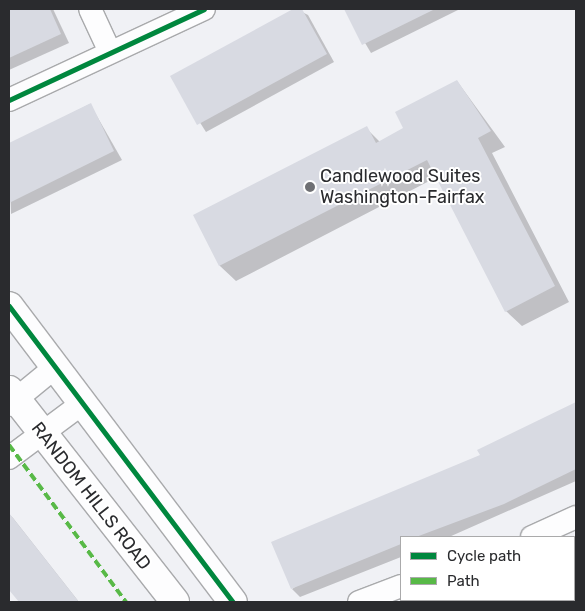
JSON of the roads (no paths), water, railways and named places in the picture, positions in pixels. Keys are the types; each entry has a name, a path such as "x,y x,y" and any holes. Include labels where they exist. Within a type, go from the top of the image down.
{"street":[{"path":"90,9 110,52"},
{"path":"9,100 204,9"},
{"path":"9,306 80,405 233,602"},
{"path":"11,398 54,368"},
{"name":"RANDOM HILLS ROAD","path":"11,398 174,602"},
{"path":"9,458 80,405"},
{"path":"534,536 576,517"},
{"path":"359,602 400,586"}],"place":[{"name":"Candlewood Suites Washington-Fairfax","path":"310,187"}]}
